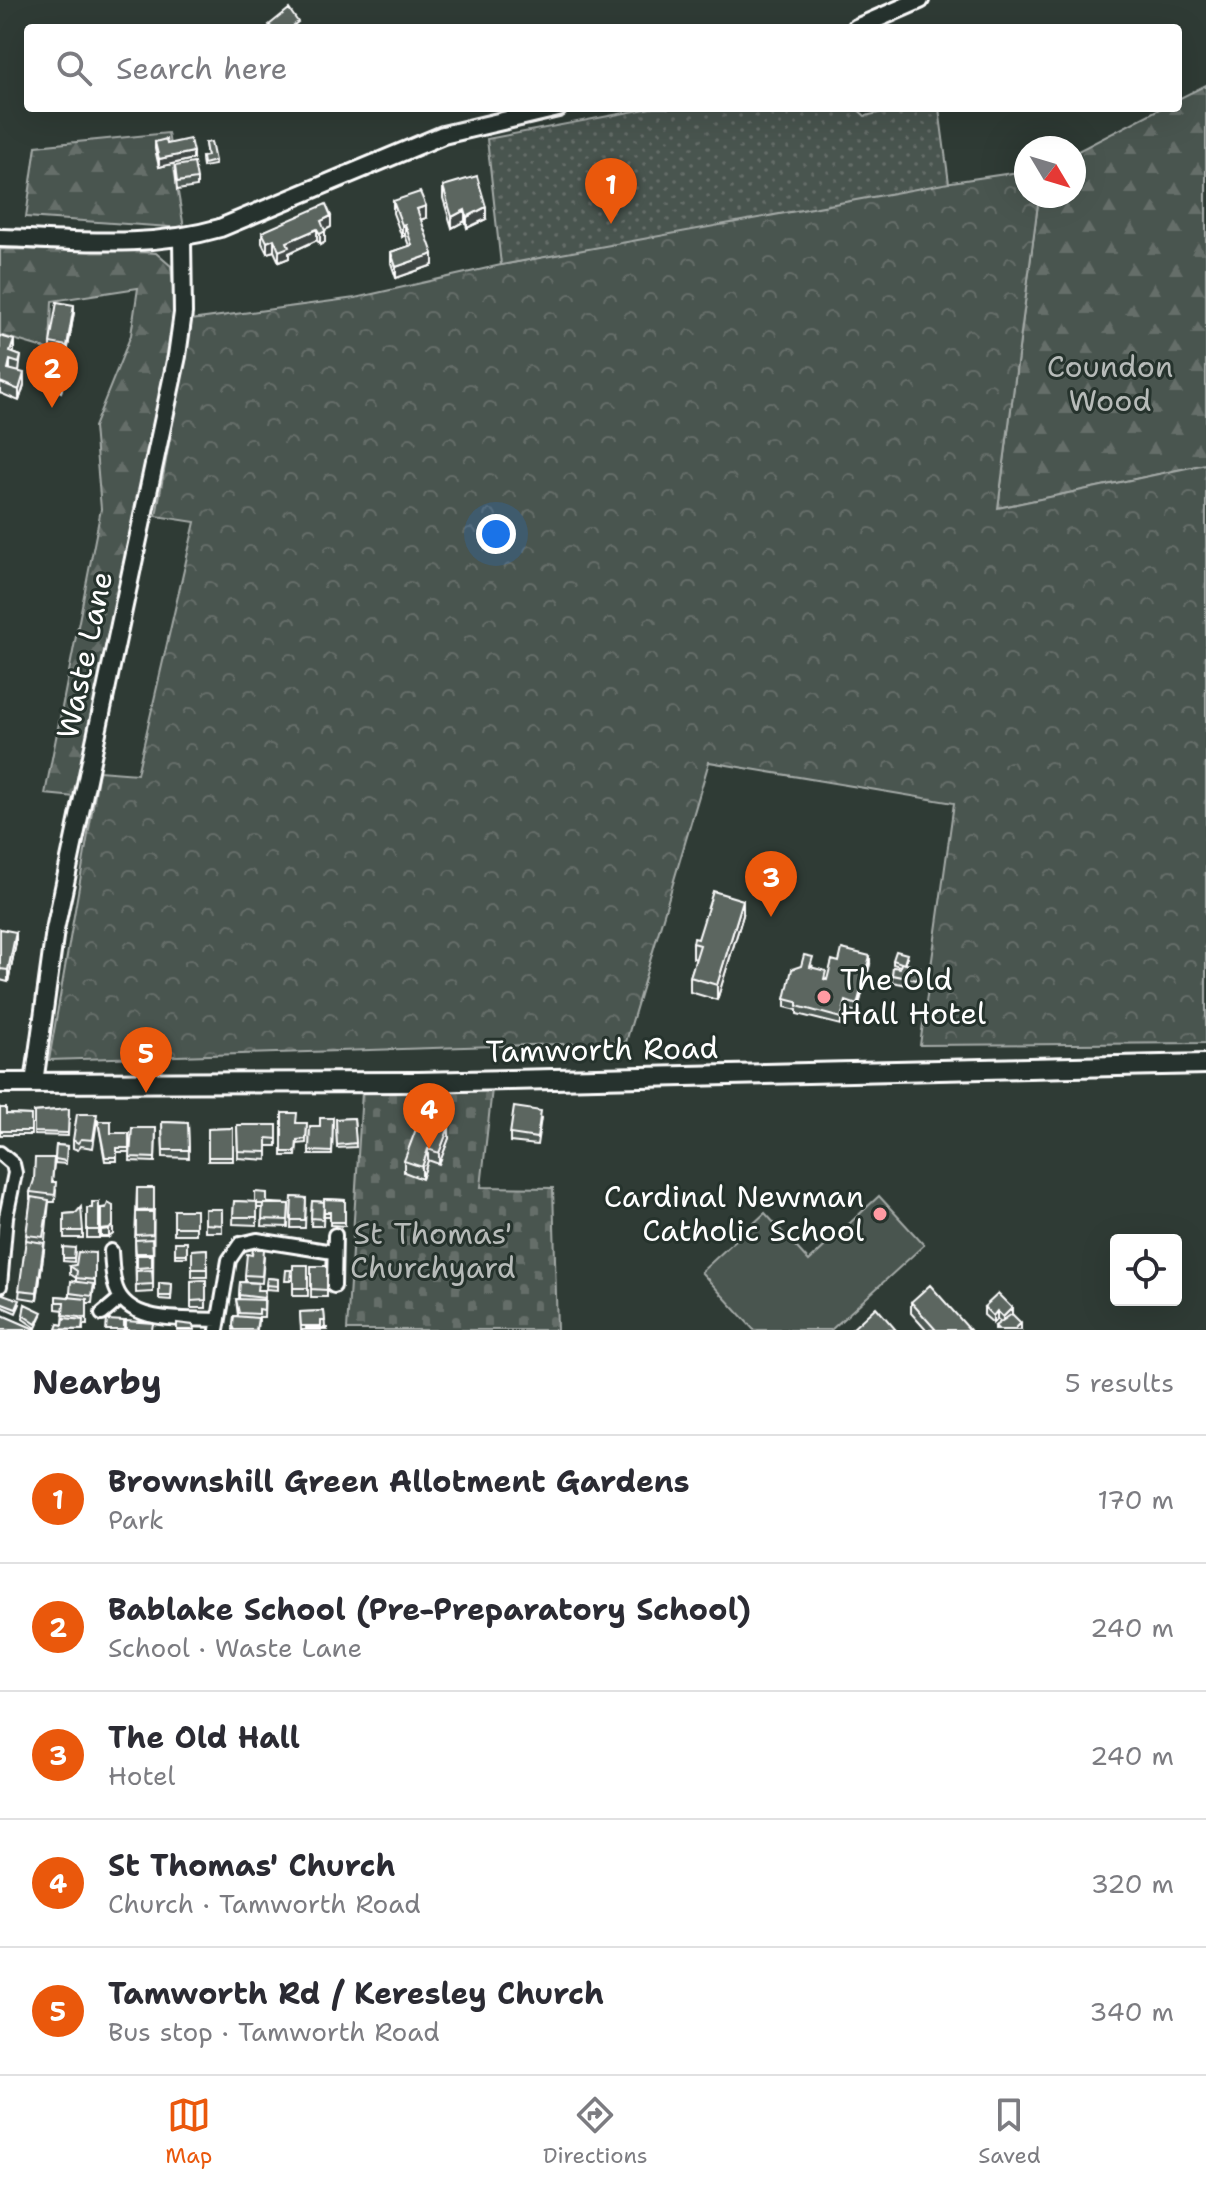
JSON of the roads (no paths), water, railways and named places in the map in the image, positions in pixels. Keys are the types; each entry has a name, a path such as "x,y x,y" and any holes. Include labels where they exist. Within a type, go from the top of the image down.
{"main road":[{"name":"Tamworth Road","path":"0,1083 418,1082 1206,1064"}],"street":[{"path":"865,24 920,0"},
{"path":"0,238 144,242 182,239 220,228 443,135 541,112"},
{"name":"Waste Lane","path":"34,1083 55,930 177,356 183,313 182,239"},
{"path":"0,1153 13,1164 15,1173 3,1216 0,1286"},
{"path":"334,1286 335,1235"},
{"path":"111,1251 115,1283 121,1298 145,1314 217,1325 229,1260 240,1244 257,1240 333,1252"},
{"path":"102,1314 121,1298"}],"place":[{"name":"Brownshill Green Allotment Gardens","path":"611,224"},
{"name":"Bablake School (Pre-Preparatory School)","path":"52,408"},
{"name":"The Old Hall","path":"771,917"},
{"name":"The Old Hall Hotel","path":"824,997"},
{"name":"Tamworth Rd / Keresley Church","path":"146,1093"},
{"name":"St Thomas' Church","path":"429,1149"},
{"name":"Cardinal Newman Catholic School","path":"880,1214"}],"park label":[{"name":"Coundon Wood","path":"1110,384"},
{"name":"St Thomas' Churchyard","path":"433,1251"}]}
